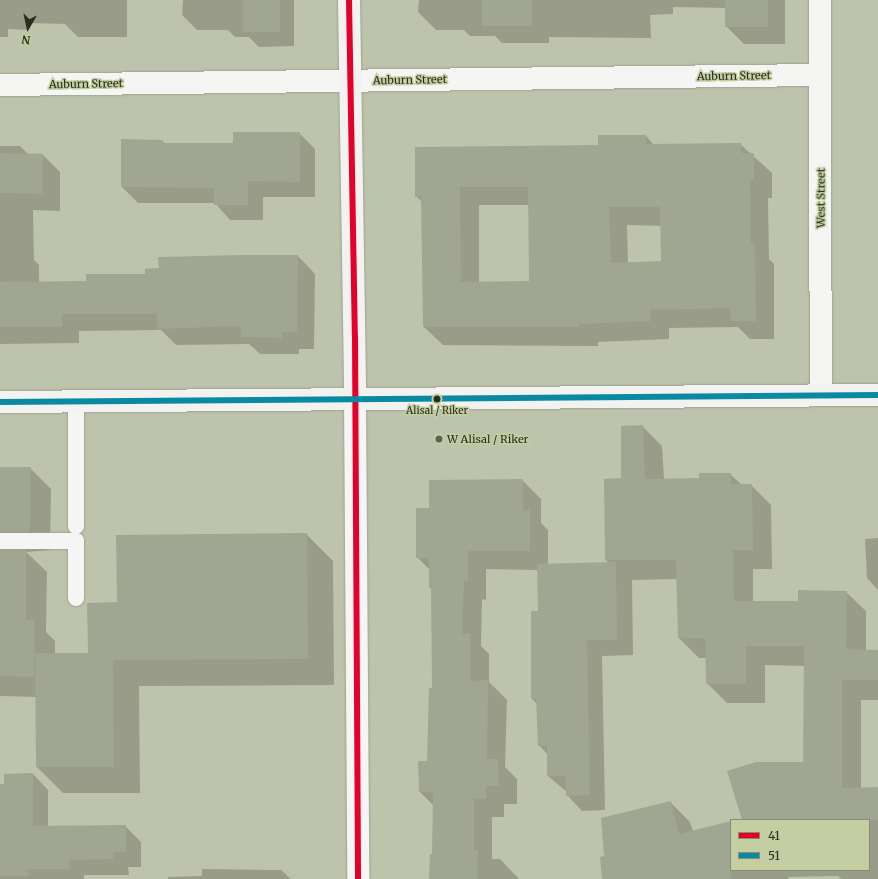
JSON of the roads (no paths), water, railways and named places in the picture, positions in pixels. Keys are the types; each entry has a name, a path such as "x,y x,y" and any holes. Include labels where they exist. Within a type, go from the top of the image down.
{"main road":[{"path":"349,0 355,399"},
{"path":"0,402 76,403 355,399 878,395"}],"street":[{"name":"West Street","path":"820,0 821,395"},
{"name":"Auburn Street","path":"0,85 820,74"},
{"path":"355,399 358,879"}],"lane":[{"path":"76,403 76,526"},
{"path":"0,541 76,541 76,598"}],"place":[{"name":"Alisal / Riker","path":"437,399"},
{"name":"W Alisal / Riker","path":"439,439"}]}
